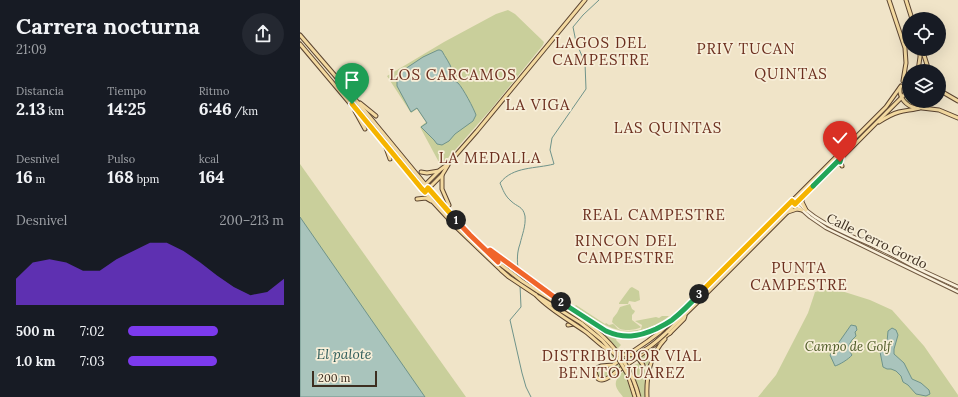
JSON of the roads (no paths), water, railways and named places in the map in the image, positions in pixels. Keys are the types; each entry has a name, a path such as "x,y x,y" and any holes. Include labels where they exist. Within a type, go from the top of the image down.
{"main road":[{"path":"422,189 440,170 448,164 481,126 585,0"},
{"path":"889,0 905,48 906,64"},
{"path":"906,0 910,12"},
{"path":"300,35 428,188 470,235 507,270 585,321 615,348 634,379 639,396"},
{"path":"300,44 433,202 468,240 510,277 581,323 602,340 622,365 630,381 635,397"},
{"path":"643,365 638,358 635,354 634,354 620,363 601,366 596,369 595,373 599,379 604,380 638,358 669,332 902,97 900,91 901,86"},
{"path":"613,364 660,332 886,107 901,86"},
{"path":"946,94 958,101"},
{"path":"354,98 376,116"},
{"path":"352,104 365,128"},
{"path":"875,124 899,112 919,108 939,110 958,118"},
{"path":"383,142 390,160"},
{"path":"841,158 840,162 842,166"},
{"path":"425,192 441,177 448,164"},
{"path":"421,172 427,173 440,170"},
{"path":"434,176 438,175 441,177"},
{"path":"441,177 443,192 449,205"},
{"path":"786,213 795,210 804,210 802,197"},
{"path":"417,199 426,198 433,202"},
{"name":"Calle Cerro Gordo","path":"795,198 796,203"},
{"name":"Calle Cerro Gordo","path":"792,201 816,222 958,292"},
{"name":"Calle Cerro Gordo","path":"804,210 833,227 958,287"},
{"path":"498,262 490,250 574,311 612,334 636,336 671,321"},
{"path":"740,254 742,256 741,259"},
{"path":"536,295 544,303 611,351 619,354 628,355 639,353 669,332"},
{"path":"568,325 574,324 577,321 577,316 574,311"},
{"path":"647,397 647,381 651,362 659,346 669,332"}],"water":[{"path":"438,50 442,51 450,65 452,80 460,86 476,115 473,121 442,145 437,144 421,127 427,123 417,108 411,112 397,86 399,74 423,57"},
{"name":"El palote","path":"300,217 425,397 300,397"},
{"path":"851,325 856,326 857,330 855,332 856,336 849,345 852,355 844,362 835,366 830,355"},
{"path":"892,328 896,330 898,335 894,354 904,363 912,379 921,383 929,390 930,394 926,396 916,394 903,382 901,376 896,371 883,367 879,347 887,342 888,331"}],"waterway":[{"path":"518,268 517,259 525,216 521,208 507,197 500,183 505,178 518,171 554,164 550,150 552,138 586,89 585,63 576,42 573,27 599,0"},
{"path":"520,285 521,307 510,320 522,373 531,397"}],"district":[{"name":"PRIV TUCAN","path":"746,48"},
{"name":"LAGOS DEL CAMPESTRE","path":"601,50"},
{"name":"QUINTAS","path":"791,73"},
{"name":"LOS CARCAMOS","path":"453,74"},
{"name":"LA VIGA","path":"538,104"},
{"name":"LAS QUINTAS","path":"668,127"},
{"name":"LA MEDALLA","path":"490,157"},
{"name":"REAL CAMPESTRE","path":"654,214"},
{"name":"RINCON DEL CAMPESTRE","path":"626,248"},
{"name":"PUNTA CAMPESTRE","path":"799,276"},
{"name":"DISTRIBUIDOR VIAL BENITO JUAREZ","path":"622,364"}],"park label":[{"name":"Campo de Golf","path":"848,346"}]}
